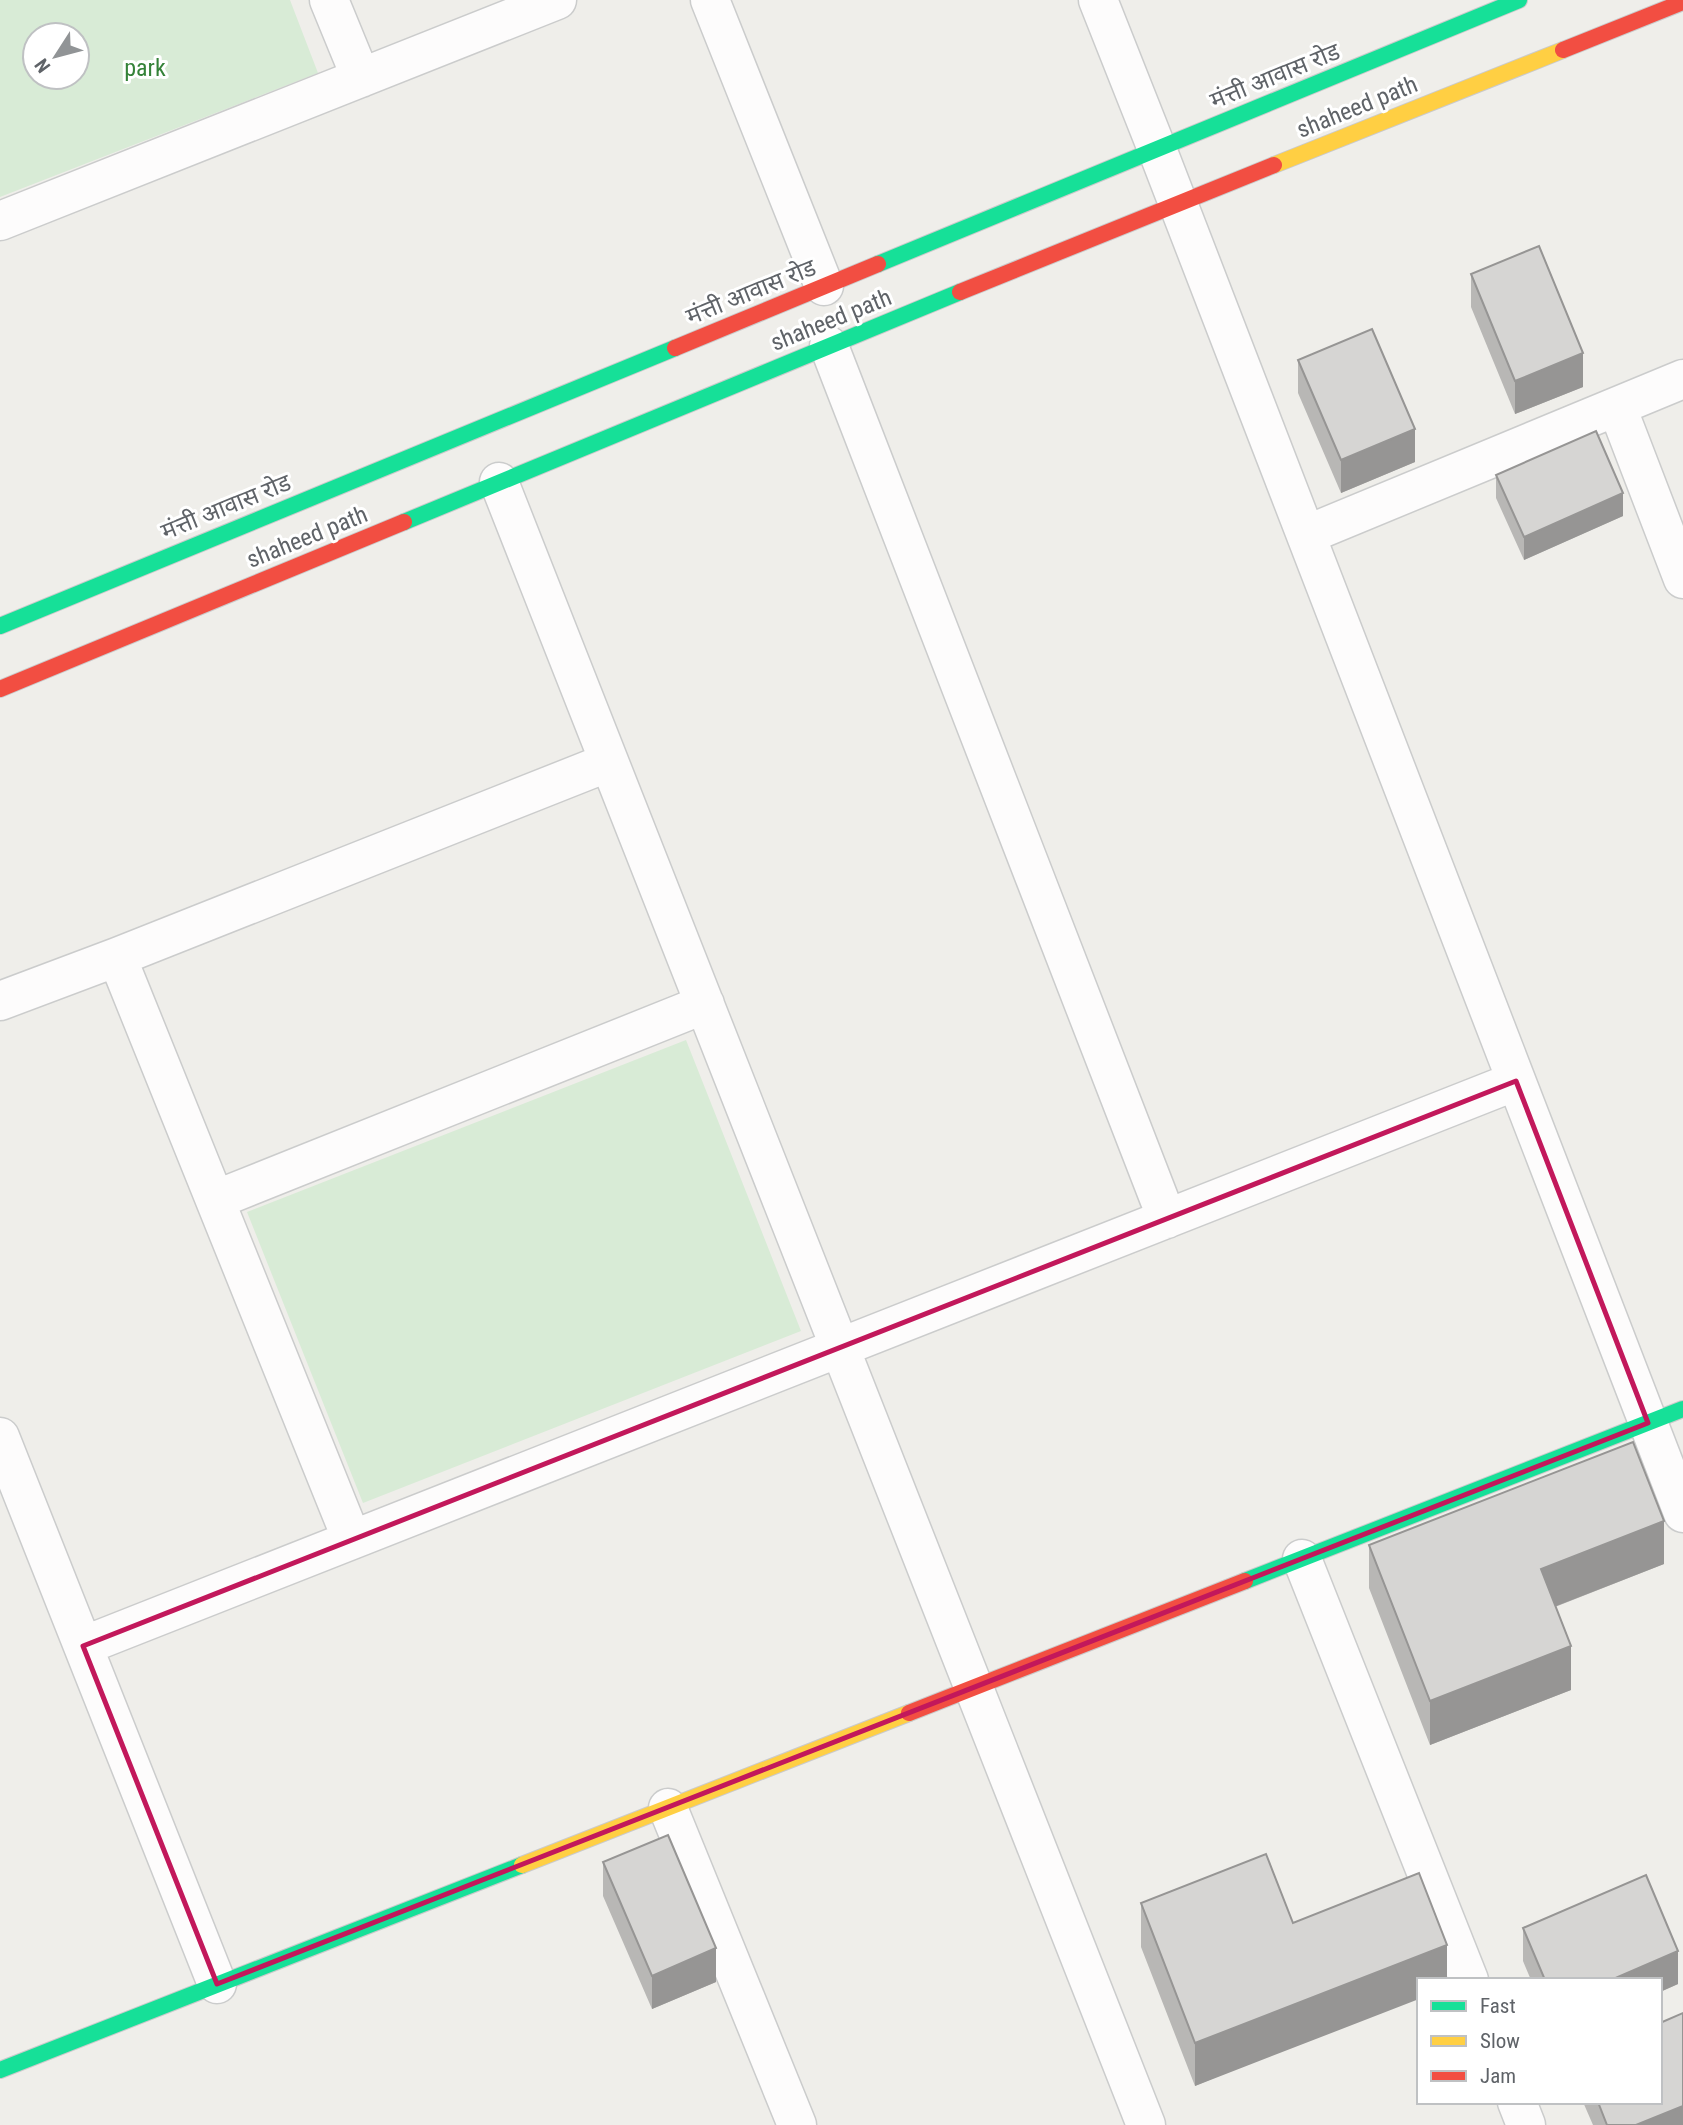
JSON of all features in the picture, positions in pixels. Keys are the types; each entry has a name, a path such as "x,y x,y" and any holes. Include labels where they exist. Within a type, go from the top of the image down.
{"street":[{"path":"330,0 361,78"},
{"path":"0,221 557,0"},
{"path":"710,0 824,286"},
{"path":"1098,0 1516,1081 1666,1416 1683,1513"},
{"name":"मंत्ती आवास रोड","path":"0,626 1519,0"},
{"name":"shaheed path","path":"0,689 1178,203 1683,2"},
{"path":"829,346 1167,1219"},
{"path":"1306,535 1683,379"},
{"path":"1617,407 1683,579"},
{"path":"499,482 1146,2125"},
{"path":"0,1001 609,762"},
{"path":"117,957 352,1540"},
{"path":"215,1200 705,1004"},
{"path":"83,1646 1516,1081"},
{"path":"0,2070 1666,1416"},
{"path":"0,1437 217,1984"},
{"path":"1301,1559 1468,1978"},
{"path":"668,1808 797,2125"},
{"path":"1518,2104 1526,2125"}],"highlighted area":[{"path":"1516,1081 1648,1423 217,1984 83,1646"}],"green space":[{"name":"park","path":"0,0 290,0 318,73 0,197"},
{"path":"686,1040 801,1331 363,1503 247,1212"}],"building":[{"path":"1539,246 1583,353 1515,381 1471,274"},
{"path":"1372,329 1415,429 1341,460 1298,360"},
{"path":"1596,431 1623,493 1524,537 1496,475"},
{"path":"1633,1442 1664,1521 1541,1569 1571,1646 1430,1701 1369,1545"},
{"path":"668,1835 716,1948 652,1976 603,1862"},
{"path":"1266,1854 1293,1923 1419,1873 1447,1945 1195,2043 1141,1903"},
{"path":"1646,1875 1678,1951 1616,1978 1544,1978 1523,1928"},
{"path":"1683,2013 1683,2106 1636,2125 1607,2125 1599,2104 1662,2104 1662,2022"}],"traffic: fast":[{"path":"878,264 1519,0"},
{"path":"404,522 960,292"},
{"path":"0,626 675,348"},
{"path":"1245,1581 1683,1409"},
{"path":"0,2070 522,1865"}],"traffic: slow":[{"path":"1274,165 1563,50"},
{"path":"522,1865 909,1713"}],"traffic: jam":[{"path":"1563,50 1683,2"},
{"path":"960,292 1274,165"},
{"path":"675,348 878,264"},
{"path":"0,689 404,522"},
{"path":"909,1713 1245,1581"}]}
